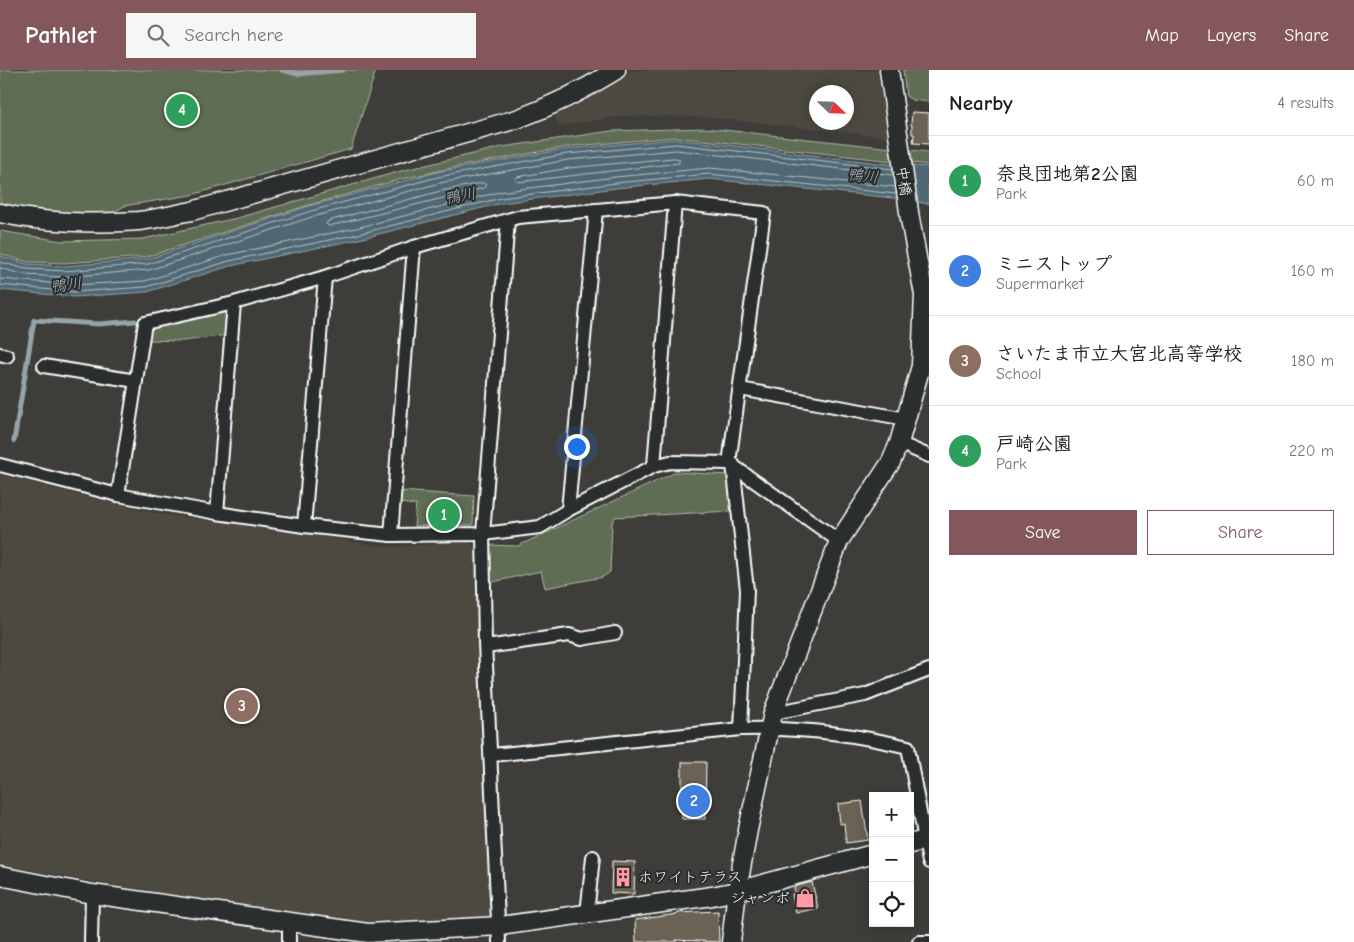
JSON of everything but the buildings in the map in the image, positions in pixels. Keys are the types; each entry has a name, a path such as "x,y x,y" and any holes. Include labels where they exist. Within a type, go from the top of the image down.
{"street":[{"path":"0,213 41,220 82,222 140,221 192,211 518,119 550,106 616,70"},
{"name":"中橋","path":"731,942 737,891 771,721 839,541 891,462 899,443 921,366 926,296 910,219 889,70"},
{"path":"654,466 676,203"},
{"path":"118,495 145,323 234,303 325,276 414,246 518,217 676,203 764,213 731,464 747,590 741,729"},
{"path":"568,510 596,210"},
{"path":"499,934 482,534 508,220"},
{"path":"391,536 414,246"},
{"path":"304,526 325,276"},
{"path":"217,513 234,303"},
{"path":"44,366 136,381"},
{"path":"740,389 906,419"},
{"path":"899,443 929,456"},
{"path":"0,465 118,495 217,513 391,536 482,534 540,527 568,510 654,466 670,462 731,464 839,541"},
{"path":"486,647 570,634 582,639 615,632"},
{"path":"492,755 741,729 865,695 929,670"},
{"path":"771,721 908,747 921,841 929,862"},
{"path":"0,876 92,894 368,933 499,934 587,914 737,891 869,855"},
{"path":"587,914 593,857"},
{"path":"91,942 92,894"},
{"path":"289,923 289,942"},
{"path":"919,942 929,942"}],"shaded area":[{"path":"630,70 878,70 888,137 824,130 854,130 854,85 809,85 809,128 705,117 624,116 558,126 555,114 596,93"},
{"path":"0,475 155,513 388,547 470,542 476,548 494,908 488,918 375,923 318,917 164,894 0,865"}],"green space":[{"path":"0,70 376,70 351,149 191,195 124,206 113,213 43,213 0,205"},
{"path":"903,70 929,70 929,102 912,100 906,96"},
{"path":"705,128 929,152 929,165 675,137 566,147 402,179 309,205 146,257 65,263 28,262 0,254 0,231 62,241 143,239 237,218 401,171 502,147 611,131"},
{"path":"229,311 228,335 183,341 148,340 149,330 154,326"},
{"path":"676,472 729,475 732,511 615,517 612,524 610,572 603,577 545,588 541,571 489,583 487,545 518,546"},
{"path":"400,491 474,496 473,525 414,526 416,505 399,503"}],"water":[{"name":"鴨川","path":"676,139 888,164 929,167 929,204 893,198 709,179 616,188 502,203 359,239 230,266 147,292 74,297 0,290 0,256 27,264 64,266 147,259 309,206 437,172 566,149"}],"waterway":[{"path":"282,70 298,74 343,70"},
{"path":"14,441 34,320 99,324 135,321"}],"place":[{"name":"戸崎公園","path":"182,110"},
{"name":"奈良団地第2公園","path":"444,515"},
{"name":"さいたま市立大宮北高等学校","path":"242,706"},
{"name":"ミニストップ","path":"694,801"},
{"name":"ホワイトテラス","path":"623,877"},
{"name":"ジャンボ","path":"805,898"}]}
